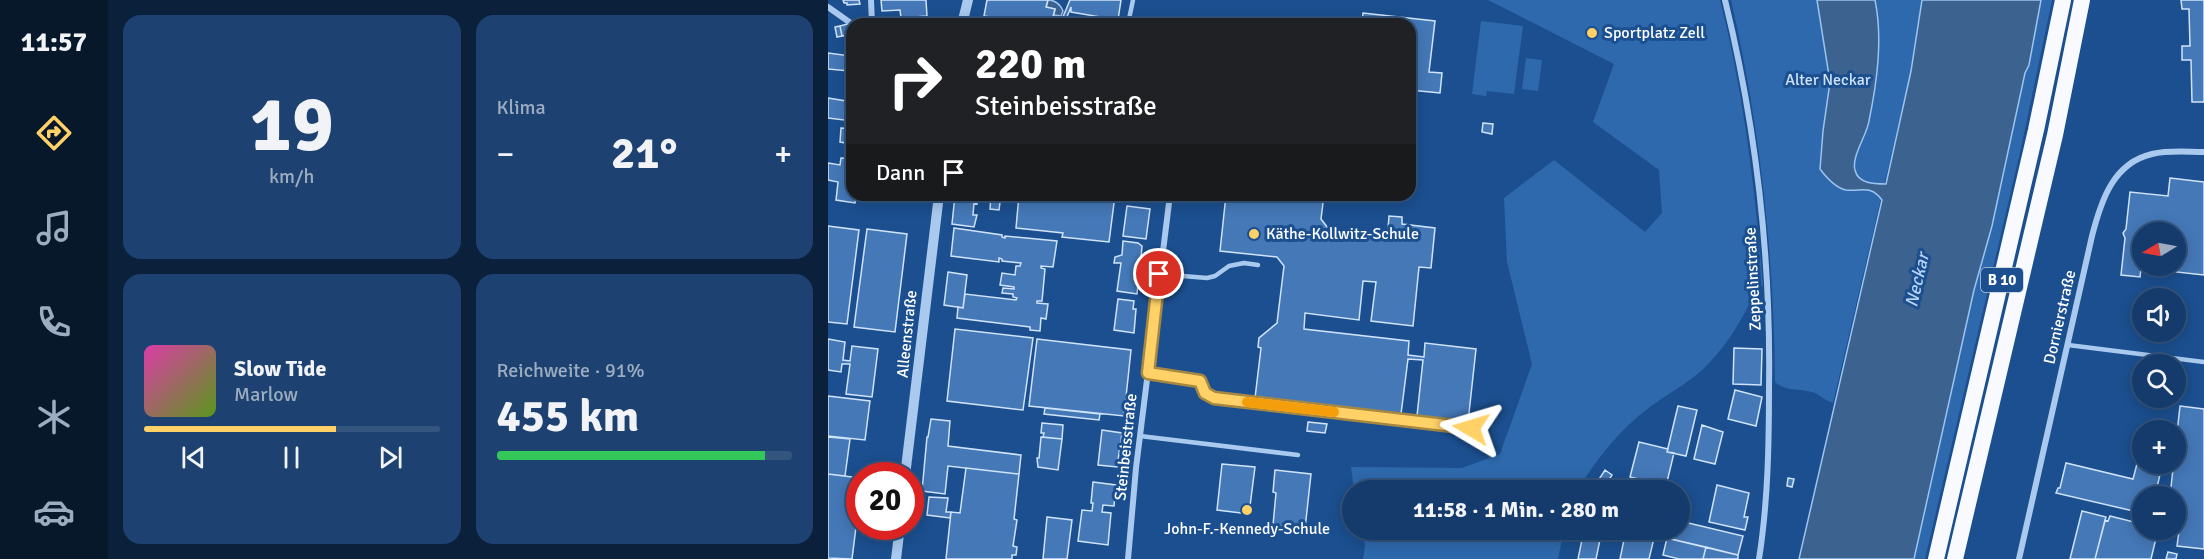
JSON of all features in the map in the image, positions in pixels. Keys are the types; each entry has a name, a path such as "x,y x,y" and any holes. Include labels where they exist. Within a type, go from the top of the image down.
{"highway":[{"name":"B 10","path":"1936,559 2034,141 2062,0"},
{"name":"B 10","path":"1955,559 2052,145 2082,0"}],"street":[{"path":"871,0 872,18"},
{"path":"964,18 968,0"},
{"name":"Zeppelinstraße","path":"1725,0 1738,53 1753,137 1761,202 1770,322 1770,416 1759,559"},
{"path":"828,6 846,20"},
{"name":"Dornierstraße","path":"2019,559 2098,214 2106,192 2114,179 2133,163 2153,154 2204,152"},
{"name":"Alleenstraße","path":"907,462 938,201"},
{"name":"Steinbeisstraße","path":"1128,559 1140,436 1169,201"},
{"path":"896,559 898,540"}],"lane":[{"path":"1129,18 1132,0"},
{"path":"1159,274 1207,278 1215,276 1229,266 1244,263 1258,265"},
{"path":"2068,345 2204,362"},
{"path":"1148,373 1200,381 1205,393 1214,398 1471,428"},
{"path":"1140,436 1298,455"}],"green space":[{"path":"1488,0 1720,0 1736,71 1747,142 1763,286 1759,286 1734,331 1711,361 1696,375 1650,407 1629,425 1601,456 1585,480 1353,480 1351,467 1462,468 1500,454 1532,364 1507,262 1504,198 1554,160 1645,232 1662,213 1659,170 1593,122 1614,64"},
{"name":"Alter Neckar","path":"1731,0 1922,0 1911,71 1833,403 1812,392 1788,388 1775,382 1772,286 1764,190 1750,95"},
{"path":"2041,0 2052,0 2021,148 1925,559 1914,559 1974,290 1992,226 2025,73 2029,65"},
{"path":"1481,21 1523,26 1514,94 1487,91 1486,96 1472,94"},
{"path":"1526,58 1542,60 1538,91 1522,89"},
{"path":"1364,540 1562,540 1558,559 1363,559"}],"water":[{"path":"1048,0 1060,6 1063,11 1061,16 1054,15 1055,9 1046,7"},
{"name":"Neckar","path":"1817,0 1875,0 1879,30 1877,76 1868,127 1854,165 1857,175 1863,181 1886,184 1911,71 1922,0 2041,0 2029,65 2025,73 1992,226 1974,290 1914,559 1799,559 1882,200 1869,190 1842,189 1831,182 1820,169 1830,82"}],"building":[{"path":"843,0 859,0 860,4 847,5"},
{"path":"881,0 926,0 927,16 901,18 900,10 882,11"},
{"path":"987,0 1048,0 1046,7 1055,9 1053,18 984,16"},
{"path":"1070,0 1121,0 1118,18 1071,12 1071,7 1066,18 1062,18"},
{"path":"2181,0 2204,0 2204,102 2192,102 2191,60 2182,60 2182,46 2190,46 2189,9 2182,9"},
{"path":"1363,13 1408,18 1363,18"},
{"path":"1416,19 1435,21 1429,72 1442,73 1440,93 1416,91"},
{"path":"846,24 846,35 842,36 840,26"},
{"path":"840,26 842,36 837,37 835,27"},
{"path":"828,53 846,55 846,71 828,69"},
{"path":"828,98 846,101 846,120 828,118"},
{"path":"1483,123 1493,124 1492,134 1482,132"},
{"path":"841,128 846,128 846,143 840,142"},
{"path":"841,158 846,158 846,201 855,201 855,203 836,200 838,182 828,180 828,163 840,165"},
{"path":"2170,178 2204,182 2204,275 2186,273 2186,222 2132,222 2132,276 2140,277 2121,275 2125,238 2123,233 2126,229 2130,192 2168,196"},
{"path":"954,201 977,201 977,204 974,203 973,215 977,215 974,227 952,224"},
{"path":"991,201 1000,201 999,210 990,209"},
{"path":"1018,201 1114,201 1109,242 1062,237 1063,233 1016,228"},
{"path":"1225,201 1323,201 1321,219 1331,232 1378,237 1388,229 1389,216 1402,217 1402,224 1435,228 1431,268 1419,267 1413,326 1371,321 1376,282 1363,281 1359,320 1305,313 1304,329 1409,341 1408,355 1424,357 1425,343 1476,349 1468,422 1417,416 1423,360 1408,359 1401,414 1255,398 1261,348 1258,347 1259,338 1277,323 1284,266 1277,257 1220,251"},
{"path":"1127,206 1150,209 1146,239 1123,236"},
{"path":"828,226 859,230 847,324 828,322"},
{"path":"954,228 1002,235 1005,238 1005,236 1057,241 1053,267 1041,266 1045,269 1042,301 1037,301 1037,303 1048,304 1046,319 1041,318 1040,331 1030,330 1030,327 957,318 958,307 963,308 965,294 1016,300 1013,294 1002,293 1003,288 1014,289 1014,287 1000,285 1002,273 1015,275 1016,266 1020,266 1021,263 1002,261 999,258 999,262 951,256"},
{"path":"867,229 907,234 895,332 854,327"},
{"path":"1123,241 1138,243 1142,246 1141,258 1143,260 1140,265 1137,294 1117,291 1121,263 1114,263 1115,257 1122,255"},
{"path":"948,272 967,275 963,308 944,305"},
{"path":"1118,299 1134,301 1133,309 1136,309 1134,333 1114,330"},
{"path":"955,329 1033,338 1023,410 947,401"},
{"path":"828,339 845,342 843,360 850,361 852,346 878,349 872,397 846,394 850,364 842,364 841,372 828,370"},
{"path":"1037,339 1131,350 1124,416 1029,406"},
{"path":"1734,348 1762,349 1761,385 1733,384"},
{"path":"1735,390 1762,397 1756,426 1728,419"},
{"path":"828,396 870,401 865,440 828,436"},
{"path":"1678,406 1697,410 1686,456 1667,452"},
{"path":"1045,408 1100,414 1099,420 1044,414"},
{"path":"2180,408 2204,409 2204,549 2177,546 2178,540 2186,540 2186,486 2171,486 2172,474 2186,474 2186,420 2178,420"},
{"path":"931,419 950,421 948,446 1021,455 1019,474 948,466 945,494 924,491"},
{"path":"1308,422 1327,424 1325,433 1307,431"},
{"path":"1042,423 1063,425 1062,439 1043,437"},
{"path":"1702,425 1723,432 1715,464 1694,459"},
{"path":"1102,430 1122,433 1117,467 1098,465"},
{"path":"828,437 850,439 845,476 828,474"},
{"path":"1041,437 1062,439 1058,470 1038,467 1037,458 1039,458"},
{"path":"1639,442 1668,449 1667,452 1674,453 1667,480 1642,480 1630,477"},
{"path":"2066,463 2133,479 2134,474 2160,474 2157,486 2132,486 2132,511 2056,493 2060,488"},
{"path":"1222,464 1255,467 1249,514 1217,510"},
{"path":"966,468 1019,474 1014,519 1017,520 1013,546 1017,547 1016,555 1012,555 1012,559 946,559 951,512 960,513"},
{"path":"1275,470 1311,474 1305,529 1273,525 1276,493 1273,492"},
{"path":"1605,470 1612,475 1609,480 1598,480"},
{"path":"828,474 846,476 846,540 854,540 852,559 828,558"},
{"path":"1788,478 1794,479 1792,487 1787,486"},
{"path":"1093,482 1116,485 1114,506 1103,505 1102,512 1111,513 1108,545 1078,541 1082,510 1092,511"},
{"path":"1717,485 1749,493 1744,517 1748,517 1745,530 1709,522"},
{"path":"929,497 948,498 946,512 951,512 950,518 927,515"},
{"path":"2082,511 2106,517 2095,559 2070,559"},
{"path":"2110,516 2132,522 2132,540 2156,540 2151,559 2095,559 2105,520 2108,521"},
{"path":"1047,517 1072,520 1067,559 1043,559"},
{"path":"1690,523 1743,536 1738,555 1674,540 1690,540"},
{"path":"1582,540 1600,540 1596,559 1578,559"},
{"path":"1624,540 1654,540 1649,559 1620,559"},
{"path":"1667,540 1706,547 1703,559 1679,559 1663,555"},
{"path":"1706,547 1738,555 1738,559 1703,559"},
{"path":"2168,552 2177,554 2176,559 2166,559"}],"slow traffic":[{"path":"1247,402 1334,412"}],"place":[{"name":"Sportplatz Zell","path":"1592,33"},
{"name":"Käthe-Kollwitz-Schule","path":"1254,234"},
{"name":"John-F.-Kennedy-Schule","path":"1247,510"}],"route":[{"path":"1159,274 1148,373 1200,381 1205,393 1214,398 1471,428"}]}
